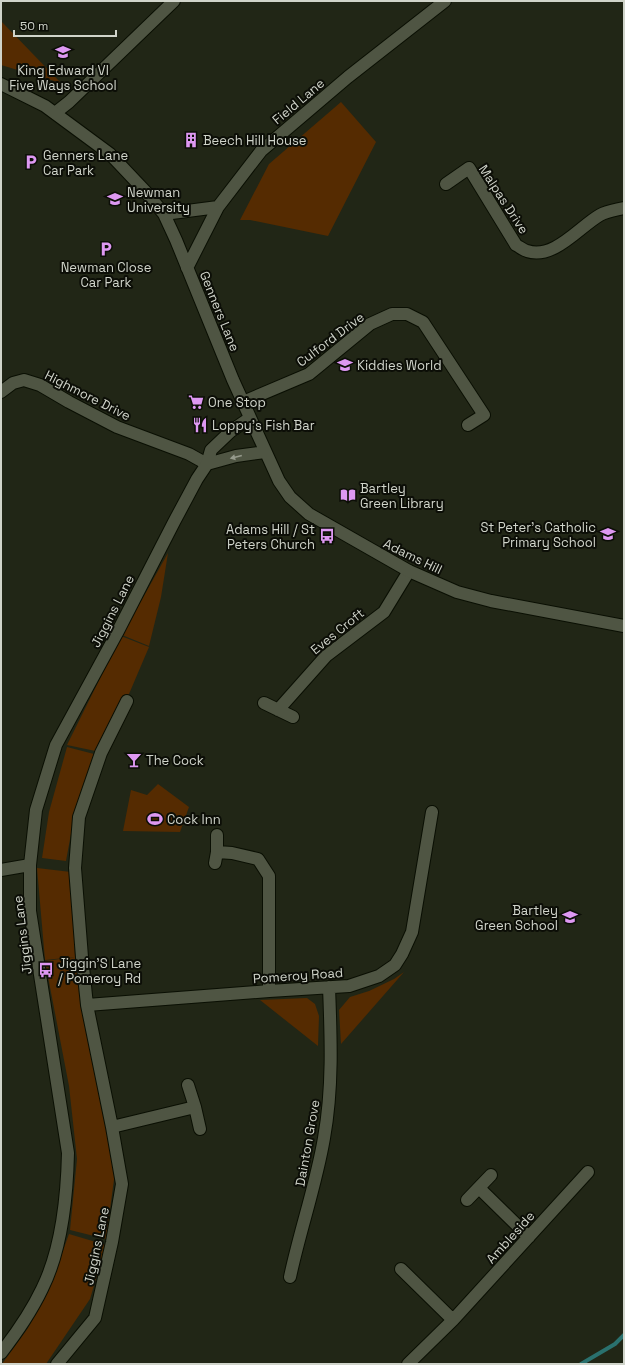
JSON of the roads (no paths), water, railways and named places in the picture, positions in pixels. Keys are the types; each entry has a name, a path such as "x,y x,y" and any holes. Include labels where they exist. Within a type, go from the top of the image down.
{"street":[{"path":"55,113 69,102 174,1"},
{"name":"Field Lane","path":"187,268 218,206 261,151 348,77 445,1"},
{"name":"Genners Lane","path":"1,84 45,106 110,154 145,191 164,214 250,418"},
{"name":"Malpas Drive","path":"446,184 469,168 516,244 527,251 541,252 555,248 601,214 624,208"},
{"path":"164,214 218,206"},
{"name":"Culford Drive","path":"244,402 309,374 370,324 392,314 407,314 423,322 484,415 468,425"},
{"name":"Highmore Drive","path":"1,392 13,383 24,380 40,385 117,427 190,454 207,464"},
{"name":"Jiggins Lane","path":"1,1353 42,1289 53,1259 61,1229 67,1191 68,1153 30,911 30,865 36,810 56,745 117,633 197,479 207,464 211,450 230,431 250,418"},
{"name":"Adams Hill","path":"250,418 279,481 290,497 309,514 409,571 457,592 491,601 624,626"},
{"path":"207,464 236,456 265,452"},
{"name":"Eves Croft","path":"278,710 326,656 384,612 409,571"},
{"name":"Jiggins Lane","path":"57,1364 95,1318 112,1242 122,1184 87,1004 75,868 79,817 101,754 127,701"},
{"path":"264,703 293,717"},
{"name":"Pomeroy Road","path":"87,1004 350,986 379,976 395,965 412,932 432,812"},
{"path":"217,835 216,857 232,853 258,859 269,876 269,991"},
{"path":"1,870 30,865"},
{"name":"Dainton Grove","path":"290,1277 308,1210 324,1138 331,1076 330,987"},
{"path":"188,1085 200,1129"},
{"path":"112,1127 195,1107"},
{"name":"Ambleside","path":"408,1364 453,1320 588,1172"},
{"path":"467,1200 490,1175"},
{"path":"479,1188 529,1237"},
{"path":"401,1269 453,1320"}],"waterway":[{"path":"581,1364 615,1344 624,1335"}],"place":[{"name":"King Edward VI Five Ways School","path":"63,52"},
{"name":"Beech Hill House","path":"191,140"},
{"name":"Genners Lane Car Park","path":"31,162"},
{"name":"Newman University","path":"115,199"},
{"name":"Newman Close Car Park","path":"106,249"},
{"name":"Kiddies World","path":"345,365"},
{"name":"One Stop","path":"196,402"},
{"name":"Loppy's Fish Bar","path":"200,425"},
{"name":"Bartley Green Library","path":"348,495"},
{"name":"St Peter's Catholic Primary School","path":"608,534"},
{"name":"Adams Hill / St Peters Church","path":"327,536"},
{"name":"The Cock","path":"134,760"},
{"name":"Cock Inn","path":"155,819"},
{"name":"Bartley Green School","path":"570,917"},
{"name":"Jiggin'S Lane / Pomeroy Rd","path":"46,970"}]}
